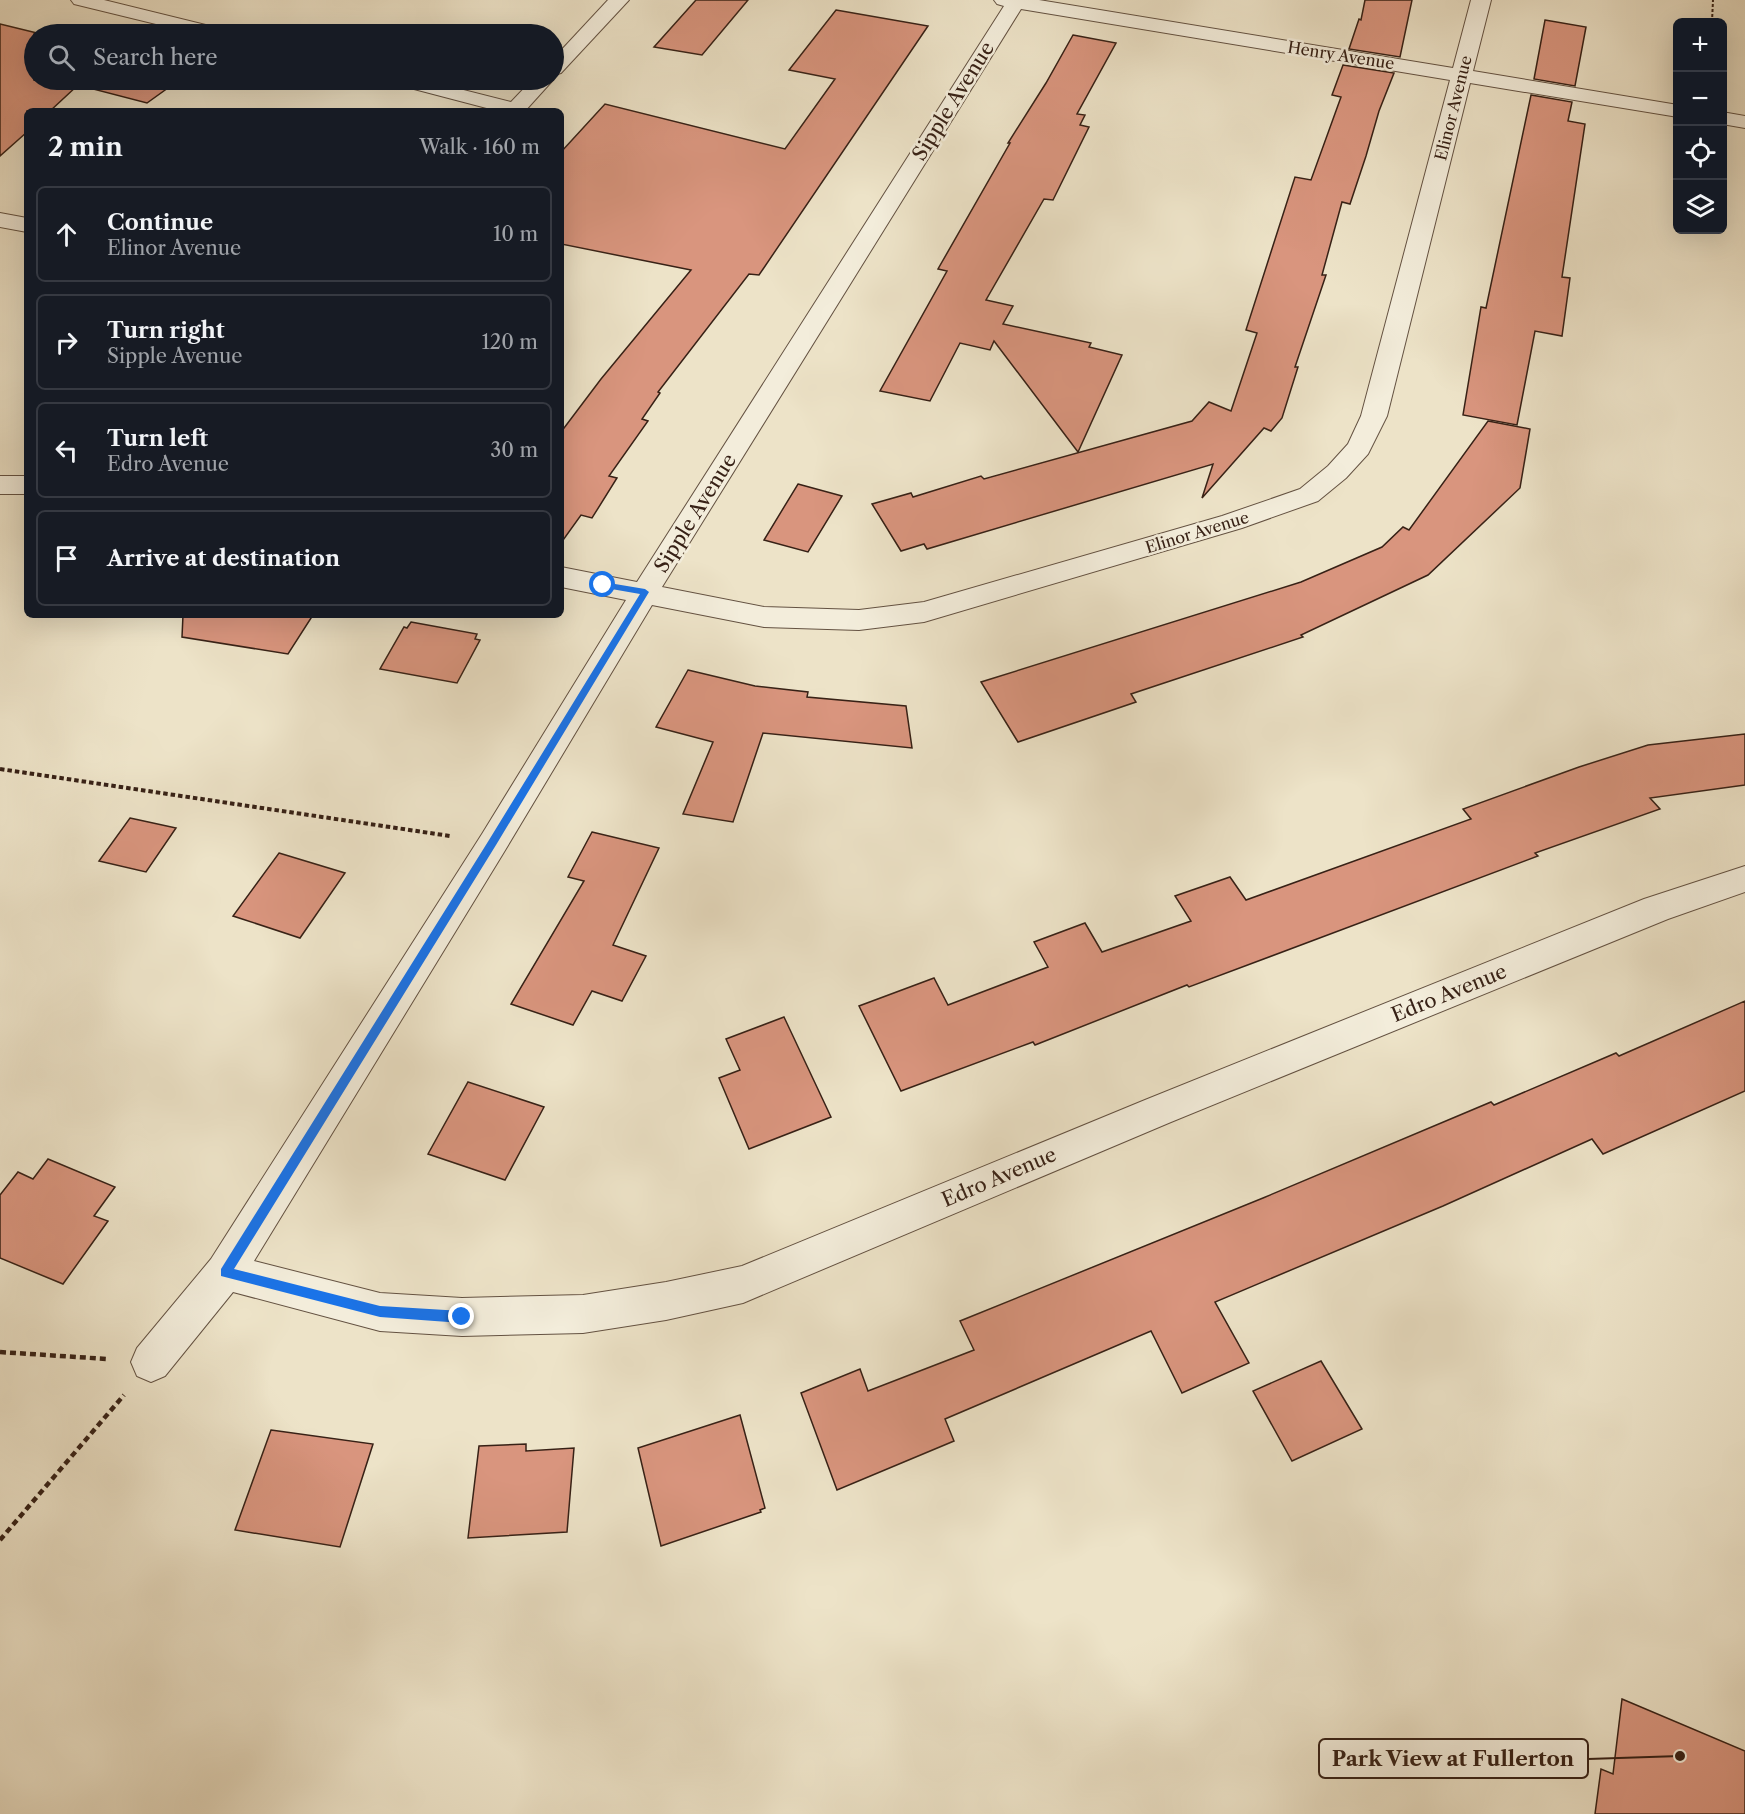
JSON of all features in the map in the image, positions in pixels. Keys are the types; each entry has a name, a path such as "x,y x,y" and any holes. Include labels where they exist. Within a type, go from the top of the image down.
{"street":[{"path":"81,0 178,24"},
{"path":"564,58 619,0"},
{"name":"Elinor Avenue","path":"564,578 764,617 859,620 924,612 1232,522 1309,495 1337,472 1359,448 1374,416 1481,0"},
{"name":"Henry Avenue","path":"1012,1 1673,110"},
{"name":"Sipple Avenue","path":"152,1362 225,1272 493,843 645,592 1012,1"},
{"path":"439,90 507,108"},
{"path":"516,108 533,90"},
{"path":"1727,119 1745,122"},
{"path":"0,220 24,224"},
{"path":"0,485 24,485"},
{"name":"Edro Avenue","path":"225,1272 380,1312 462,1317 583,1314 666,1301 743,1284 1158,1111 1612,927 1745,879"}],"path":[{"path":"1712,18 1713,0"},
{"path":"0,769 493,843"},
{"path":"0,1352 152,1362"},
{"path":"0,1540 152,1362"}],"building":[{"path":"696,0 748,0 702,55 654,47"},
{"path":"1365,0 1412,0 1400,57 1349,49 1359,19 1361,20"},
{"path":"836,10 928,26 759,275 749,274 658,392 660,393 642,419 648,421 609,476 617,478 592,518 581,515 564,539 564,428 601,379 691,270 564,245 564,149 605,104 785,149 835,79 789,70"},
{"path":"1545,20 1586,27 1575,86 1534,79"},
{"path":"0,24 24,30 24,90 73,90 53,108 24,108 24,135 0,156"},
{"path":"1073,35 1116,43 1077,114 1085,115 1080,125 1089,127 1053,200 1044,199 986,300 1013,306 1003,324 1091,343 1089,347 1122,355 1078,452 994,341 990,350 960,343 930,401 880,391 947,271 938,269 1010,143 1008,143"},
{"path":"1343,65 1394,73 1379,111 1350,204 1342,202 1322,275 1326,275 1295,367 1298,367 1282,418 1271,431 1264,428 1202,498 1213,464 927,549 924,544 901,551 872,504 911,493 913,497 981,476 984,479 1192,421 1209,402 1231,411 1257,333 1246,330 1295,177 1311,180 1341,97 1332,95"},
{"path":"97,90 165,90 147,103"},
{"path":"1531,95 1572,102 1568,121 1585,124 1562,277 1570,278 1562,336 1535,331 1517,425 1463,415 1481,307 1486,308"},
{"path":"1488,421 1530,429 1520,488 1428,575 1301,635 1303,637 1131,694 1136,702 1018,742 981,682 1301,582 1382,547 1403,527 1409,530"},
{"path":"798,484 842,496 808,552 764,540"},
{"path":"183,618 311,618 288,654 182,637"},
{"path":"411,622 477,634 475,639 480,640 457,683 380,669 404,627 407,628"},
{"path":"688,670 755,686 808,692 807,697 906,706 912,748 763,733 733,822 683,814 713,742 656,727"},
{"path":"1745,734 1745,785 1650,798 1660,809 1535,853 1538,856 1189,987 1187,985 1035,1045 1033,1042 901,1091 859,1006 934,978 948,1005 1048,967 1034,942 1085,923 1102,952 1191,921 1175,896 1230,877 1246,900 1471,819 1463,809 1579,767 1648,745"},
{"path":"130,818 176,828 146,872 99,861"},
{"path":"592,832 659,848 613,945 646,956 622,1001 592,991 573,1025 511,1004 584,881 568,877"},
{"path":"279,853 345,873 300,938 233,916"},
{"path":"1745,1001 1745,1091 1603,1154 1592,1139 1443,1206 1215,1302 1249,1363 1182,1393 1151,1331 945,1419 954,1441 837,1490 801,1393 860,1369 868,1391 974,1350 960,1321 1263,1198 1491,1102 1494,1105 1616,1053 1619,1056"},
{"path":"784,1017 831,1117 749,1149 719,1078 740,1070 726,1039"},
{"path":"468,1082 544,1107 505,1180 428,1154"},
{"path":"48,1159 115,1187 94,1216 108,1221 63,1284 0,1258 0,1195 18,1172 33,1179"},
{"path":"1321,1361 1362,1429 1292,1461 1253,1391"},
{"path":"740,1415 765,1508 760,1510 761,1512 661,1546 638,1448"},
{"path":"271,1430 373,1444 340,1547 235,1530"},
{"path":"526,1444 526,1451 574,1448 567,1532 468,1538 479,1446"},
{"path":"1622,1699 1745,1751 1745,1814 1595,1814 1601,1769 1613,1774"}],"place":[{"name":"Park View at Fullerton","path":"1680,1756"}],"route":[{"path":"462,1317 380,1312 225,1272 493,843 645,592 603,585"}]}
